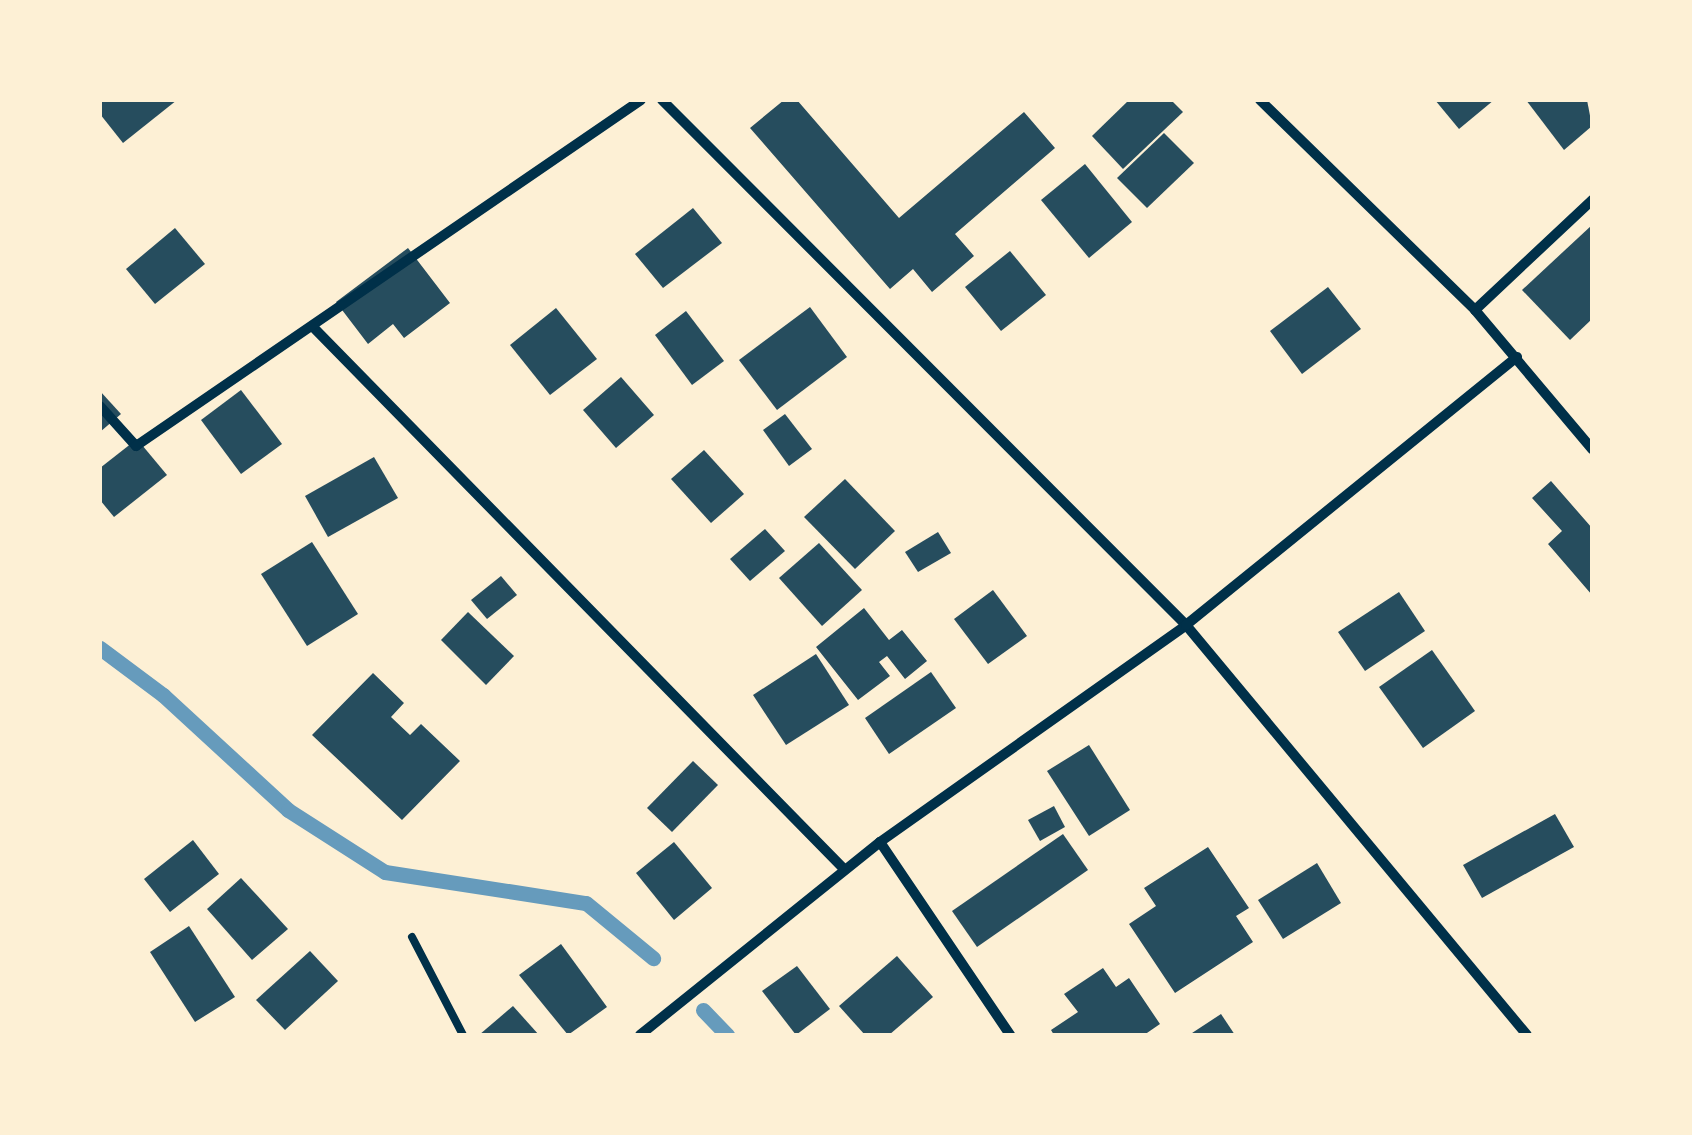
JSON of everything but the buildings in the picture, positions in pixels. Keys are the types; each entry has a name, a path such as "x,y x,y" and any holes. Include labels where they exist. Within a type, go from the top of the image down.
{"street":[{"path":"100,406 136,446 315,328 640,100"},
{"path":"662,100 1186,625 1527,1035"},
{"path":"1260,100 1475,310 1592,449"},
{"path":"1475,310 1592,200"},
{"path":"315,328 845,870"},
{"path":"640,1035 880,842 1186,625 1518,357"},
{"path":"880,842 1010,1035"}],"lane":[{"path":"412,937 463,1035"}],"waterway":[{"path":"100,648 163,695 288,810 385,872 586,903 653,958"},
{"path":"703,1010 727,1035"}]}
